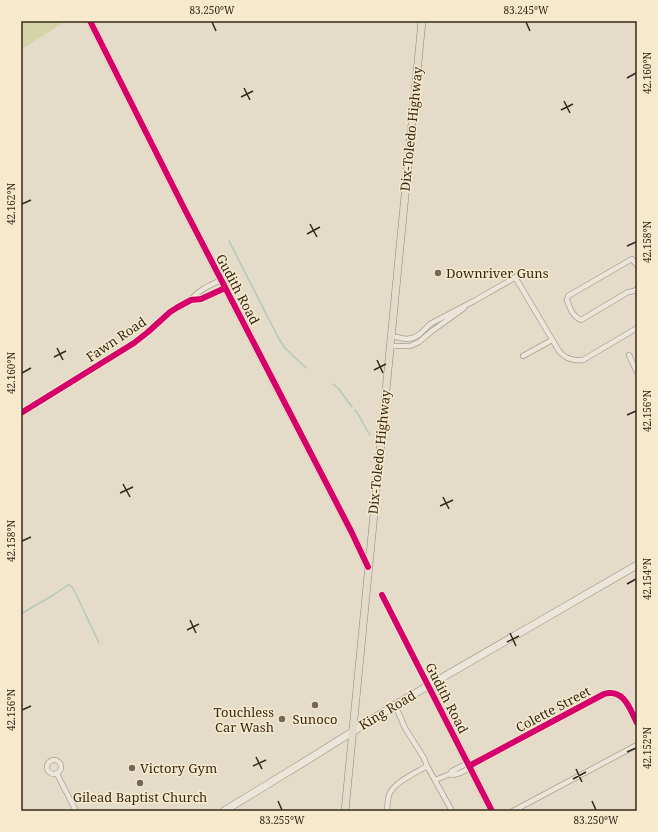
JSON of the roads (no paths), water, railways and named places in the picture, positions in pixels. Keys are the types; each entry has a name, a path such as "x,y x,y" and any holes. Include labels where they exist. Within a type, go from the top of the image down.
{"main road":[{"name":"Dix-Toledo Highway","path":"345,811 422,21"}],"street":[{"name":"Gudith Road","path":"90,21 368,567"},
{"path":"636,291 628,292 581,320 576,318 571,312 567,300 568,296 632,259 637,265"},
{"path":"391,336 406,340 413,338 444,316 523,273"},
{"path":"515,277 559,351 564,356 572,360 583,360 637,328"},
{"name":"Fawn Road","path":"192,300 194,295 221,280"},
{"name":"Fawn Road","path":"21,413 134,343 178,307 192,300 201,299 225,288"},
{"path":"390,346 410,346 419,342 474,301"},
{"path":"444,316 447,321"},
{"path":"428,326 432,331"},
{"path":"523,356 552,340"},
{"path":"629,355 637,372"},
{"name":"King Road","path":"224,811 428,685 637,565"},
{"name":"Gudith Road","path":"382,595 492,811"},
{"name":"Colette Street","path":"435,780 450,774 452,771 469,766 604,694 617,694 624,699 637,723"},
{"path":"395,705 405,728 424,758 452,811"},
{"path":"513,811 637,745"},
{"path":"387,811 388,799 393,788 427,766"},
{"path":"58,774 76,811"}],"waterway":[{"path":"229,241 279,339 285,348 306,368"},
{"path":"333,384 338,388 352,407"},
{"path":"355,410 370,435"},
{"path":"21,614 69,585 74,590 99,643"}],"place":[{"name":"Downriver Guns","path":"438,273"},
{"name":"Sunoco","path":"315,705"},
{"name":"Touchless Car Wash","path":"282,719"},
{"name":"Victory Gym","path":"132,768"},
{"name":"Gilead Baptist Church","path":"140,783"}]}
